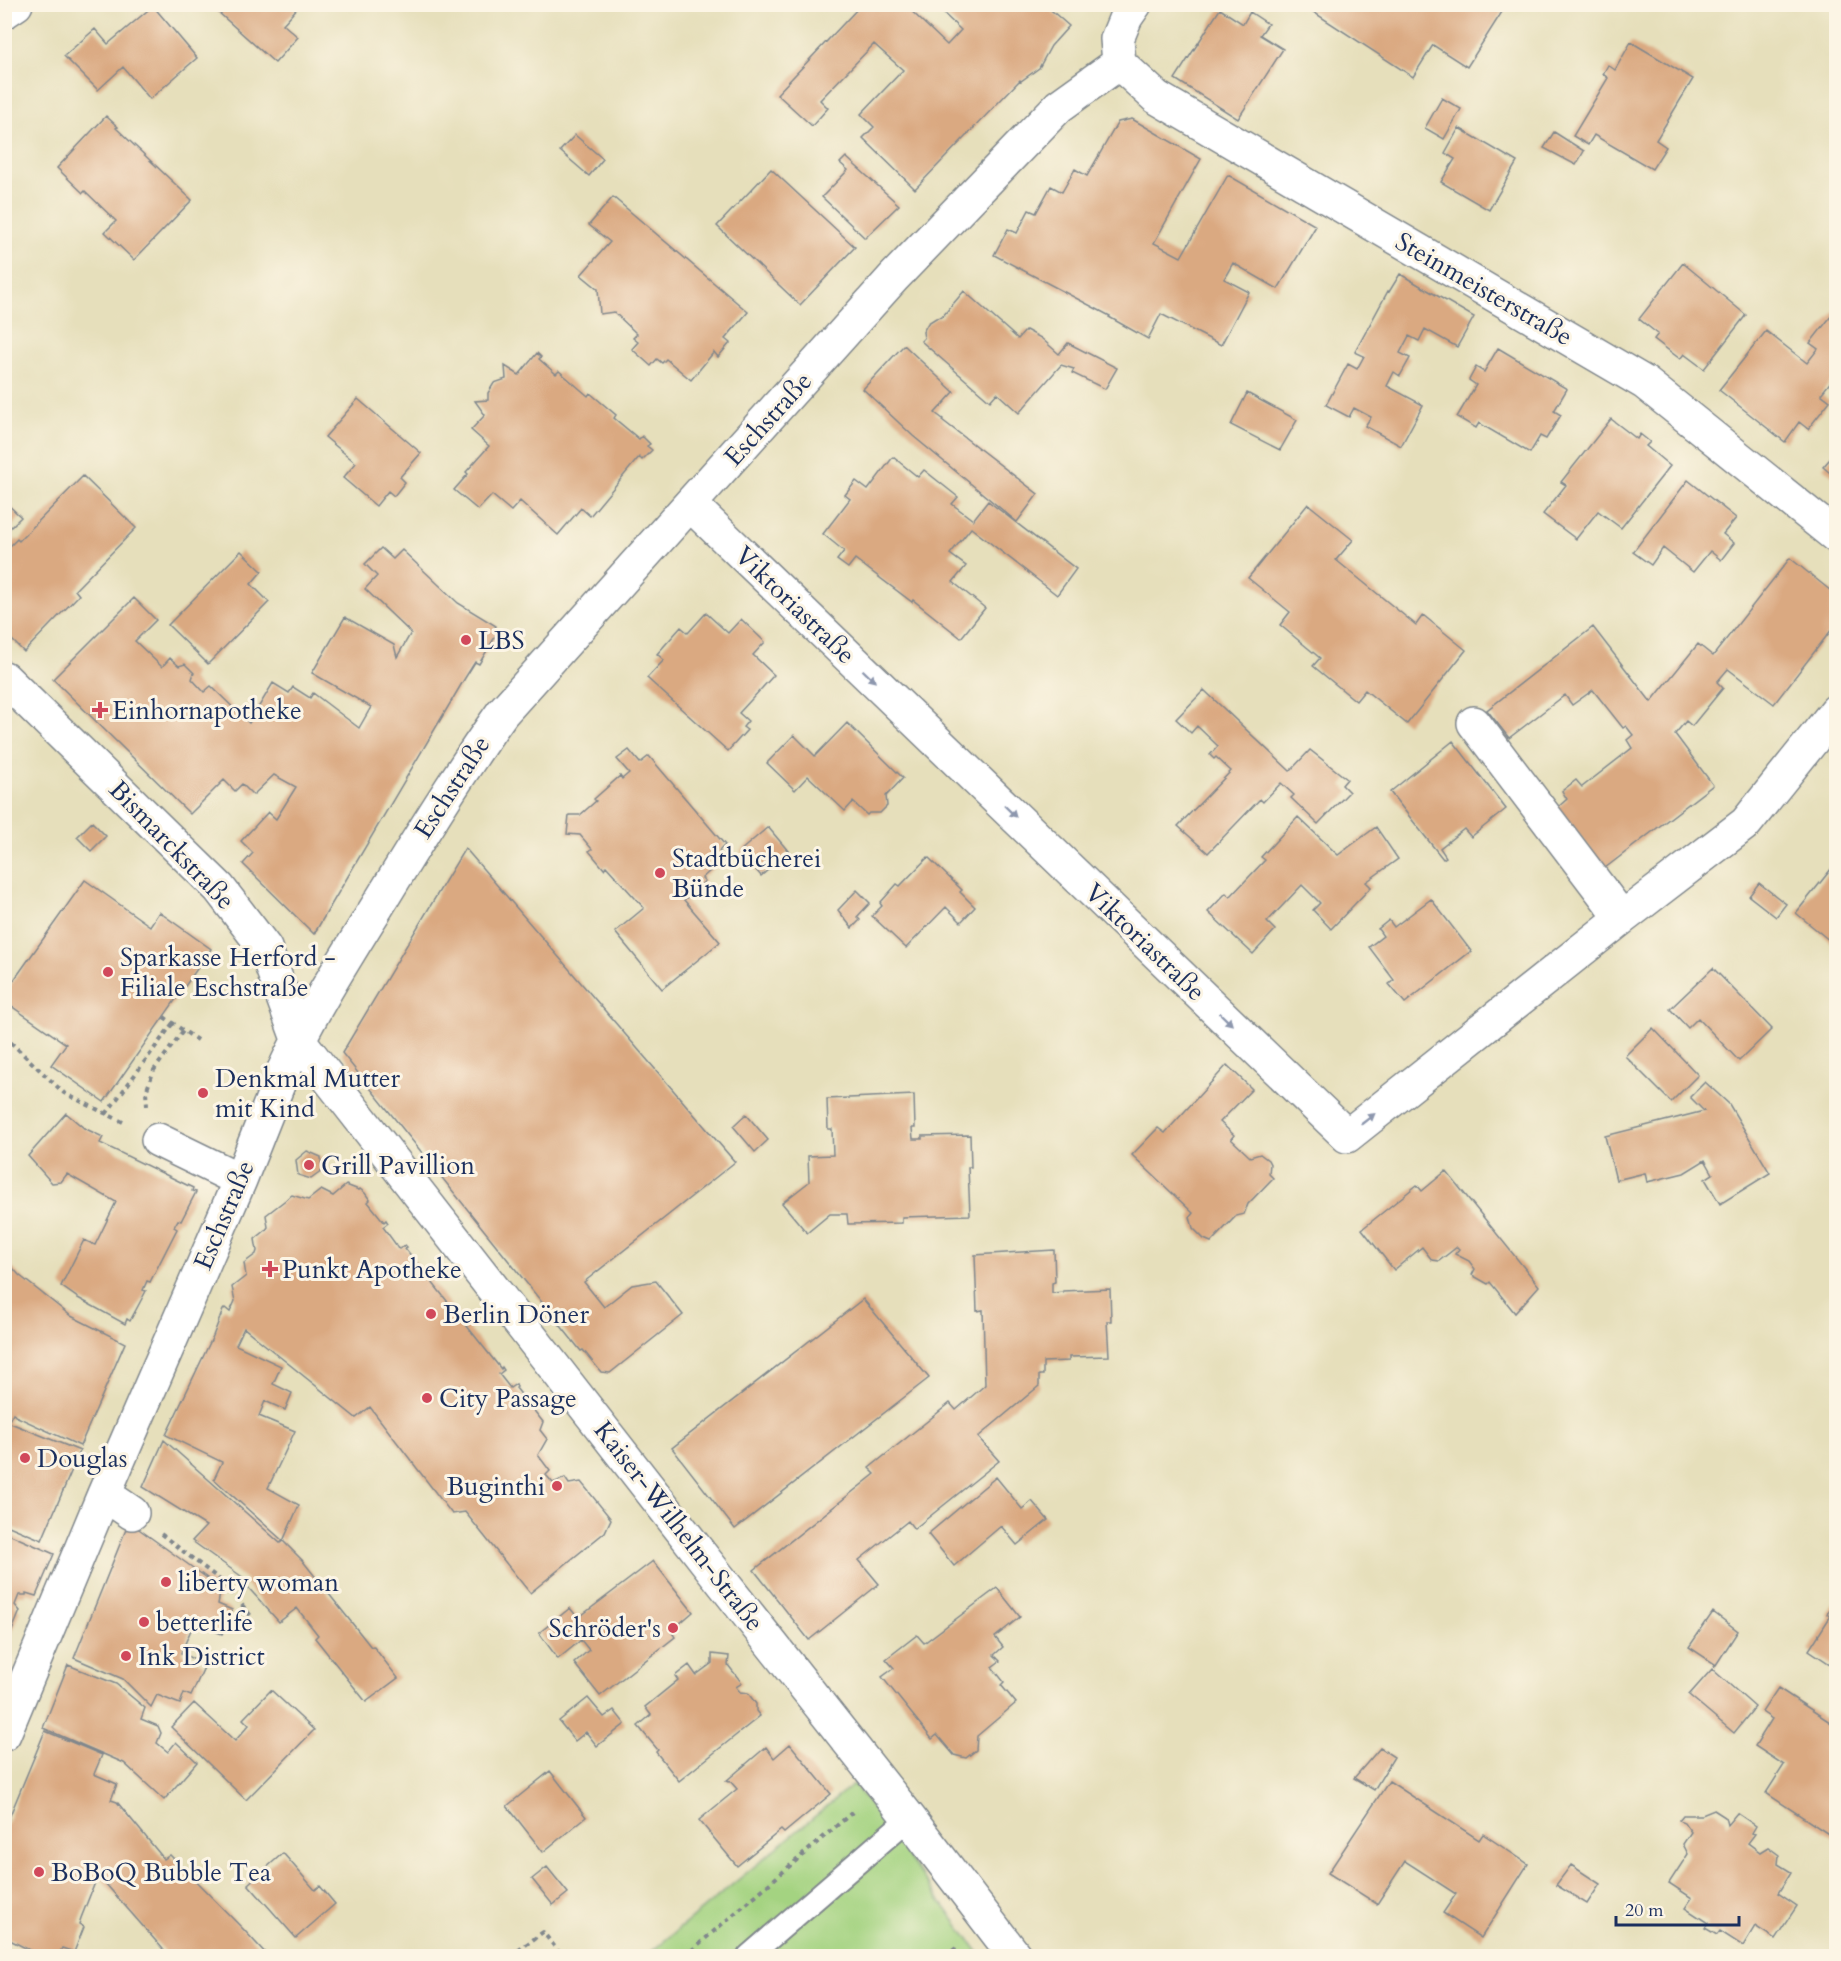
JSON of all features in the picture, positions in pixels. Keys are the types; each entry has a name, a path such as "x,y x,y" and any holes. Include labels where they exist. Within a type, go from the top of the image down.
{"street":[{"path":"4,12 16,4"},
{"path":"1119,63 1117,39 1126,17 1136,4"},
{"name":"Eschstraße","path":"4,1734 298,1040 367,922 465,765 502,713 894,277 1059,106 1119,63"},
{"name":"Steinmeisterstraße","path":"1119,63 1156,97 1645,383 1836,536"},
{"name":"Viktoriastraße","path":"691,505 1347,1136 1746,822 1836,711"},
{"name":"Bismarckstraße","path":"4,678 219,888 265,948 298,1040"},
{"path":"1474,723 1622,918"},
{"name":"Kaiser-Wilhelm-Straße","path":"298,1040 1015,1956"},
{"path":"158,1140 240,1179"},
{"path":"104,1494 132,1513"}],"lane":[{"path":"749,1956 909,1818"}],"path":[{"path":"164,1017 197,1040"},
{"path":"106,1114 173,1023"},
{"path":"158,1140 147,1105 146,1092 154,1070 183,1031"},
{"path":"4,1036 64,1093 158,1140"},
{"path":"132,1513 225,1583 251,1616"},
{"path":"685,1956 884,1786"},
{"path":"511,1956 543,1932 562,1956"},
{"path":"4,1946 22,1956"}],"green space":[{"path":"854,1784 981,1956 646,1956"}],"building":[{"path":"209,4 301,4 283,24 298,37 275,63"},
{"path":"862,4 904,4 947,45 961,30 941,11 947,4 954,9 959,4 1044,4 1069,26 1051,46 1039,68 1020,80 915,189 863,138 874,127 861,114 903,70 874,44 820,100 828,108 812,126 777,94"},
{"path":"1301,4 1507,4 1467,67 1433,45 1413,77"},
{"path":"153,6 197,58 150,99 123,67 98,90 64,56 95,29 108,44"},
{"path":"1220,9 1243,24 1250,12 1268,24 1260,35 1283,49 1238,119 1175,79"},
{"path":"1631,42 1693,79 1656,140 1666,147 1652,169 1594,135 1588,145 1573,136 1608,78 1603,74 1608,65 1615,70"},
{"path":"1442,98 1461,109 1444,139 1425,128"},
{"path":"106,116 192,200 134,260 105,232 116,221 57,168"},
{"path":"1132,119 1201,159 1154,243 1181,257 1228,175 1316,226 1278,289 1233,263 1224,279 1249,292 1221,345 1161,314 1148,339 1110,316 994,255 1008,229 1017,233 1029,210 1036,213 1051,186 1062,192 1075,169 1087,176 1118,122"},
{"path":"1459,128 1517,162 1489,210 1441,182 1455,159 1445,153"},
{"path":"1554,132 1584,151 1576,165 1544,148"},
{"path":"575,135 603,159 589,176 560,151"},
{"path":"846,157 899,205 865,238 822,197 848,170 840,163"},
{"path":"771,169 855,247 800,305 717,226"},
{"path":"613,197 748,312 725,339 730,343 718,357 714,352 691,380 666,359 662,363 657,359 651,366 632,349 638,342 633,338 637,334 614,312 600,314 598,289 581,275 610,242 589,225"},
{"path":"1683,263 1746,315 1704,369 1684,354 1680,359 1654,339 1658,334 1639,319"},
{"path":"1400,274 1474,317 1457,347 1425,329 1419,341 1409,336 1400,353 1410,358 1400,376 1394,372 1387,386 1423,405 1401,446 1365,426 1371,417 1354,408 1349,417 1326,405 1348,364 1357,369 1364,356 1355,352 1388,291"},
{"path":"964,291 1018,339 1026,330 1041,338 1059,354 1068,343 1117,368 1105,389 1072,373 1074,369 1061,365 1019,413 997,393 990,401 921,341 928,323 942,317"},
{"path":"1836,310 1836,375 1821,394 1830,401 1808,429 1799,422 1785,442 1719,390 1766,331 1807,363 1818,349 1810,343"},
{"path":"904,345 954,392 935,413 1038,494 1017,522 913,436 863,389"},
{"path":"1498,348 1567,389 1554,411 1561,415 1546,439 1540,436 1530,453 1479,423 1476,428 1457,417 1476,385 1469,380 1476,367 1484,372"},
{"path":"537,353 541,357 539,359 556,374 559,371 588,396 590,393 616,415 614,418 639,439 642,436 650,444 647,446 652,450 642,460 639,457 590,516 581,508 558,535 520,501 511,511 492,495 478,510 454,490 468,474 466,472 489,446 471,430 485,415 475,401 488,400 488,393 494,383 506,379 505,366 519,375"},
{"path":"1247,393 1297,420 1280,450 1231,425"},
{"path":"358,399 421,453 400,477 405,482 394,496 388,491 376,506 343,478 356,463 325,437"},
{"path":"1611,419 1637,439 1640,434 1650,442 1646,446 1670,466 1621,528 1598,511 1576,539 1543,514 1566,485 1561,482"},
{"path":"1836,452 1836,478 1823,467"},
{"path":"893,457 918,477 924,470 958,497 952,504 973,520 988,501 1076,569 1057,595 971,528 950,554 966,566 953,582 985,608 961,638 855,559 848,568 837,560 844,551 823,534 850,499 845,495 856,481 868,490"},
{"path":"83,476 136,528 75,590 79,595 24,652 4,632 4,552 17,539 19,541"},
{"path":"1688,480 1736,518 1723,534 1734,543 1721,560 1710,551 1693,572 1663,548 1651,565 1633,552"},
{"path":"4,501 21,517 4,534"},
{"path":"1308,504 1353,540 1336,560 1416,625 1423,615 1466,650 1407,724 1365,690 1356,701 1313,666 1320,658 1280,625 1290,612 1248,578"},
{"path":"381,548 393,559 402,550 458,603 496,626 494,630 498,632 479,664 475,662 465,678 314,934 243,864 253,853 241,841 268,812 276,819 296,787 274,775 253,795 242,784 235,791 224,780 190,814 53,679 134,598 156,620 135,641 162,667 170,658 179,666 185,664 194,673 192,679 204,692 211,686 249,723 273,683 289,693 293,687 310,698 313,693 359,728 371,707 312,673 345,617 394,645 397,657 411,633 365,589 377,576 365,564"},
{"path":"241,551 262,571 251,584 269,602 208,664 168,625"},
{"path":"1790,558 1836,595 1836,624 1774,704 1728,669 1717,682 1723,688 1692,726 1686,721 1675,734 1713,785 1605,868 1557,808 1567,799 1562,791 1576,780 1582,787 1632,748 1627,740 1633,735 1626,726 1623,728 1593,690 1572,705 1565,695 1509,738 1487,710 1593,627 1651,702 1698,644 1713,656"},
{"path":"706,613 728,633 741,619 765,642 753,655 774,675 739,713 748,721 743,727 747,730 728,751 647,678 664,660 657,654 681,627 688,633"},
{"path":"1204,690 1290,771 1310,750 1347,779 1342,785 1349,792 1318,824 1291,798 1294,795 1281,783 1263,802 1260,799 1208,853 1178,826 1231,771 1216,757 1214,759 1210,755 1218,746 1197,726 1191,733 1176,719"},
{"path":"847,723 903,778 886,796 887,806 880,813 867,815 853,802 845,811 808,776 795,790 767,763 794,735 815,756"},
{"path":"1453,741 1506,809 1471,837 1464,829 1440,848 1446,857 1443,859 1390,792"},
{"name":"Stadtbücherei Bünde","path":"629,750 640,763 649,756 725,845 719,851 725,858 702,878 705,881 684,900 720,942 662,989 615,932 644,908 606,866 604,869 589,851 592,849 580,835 567,834 569,815 580,815 620,776 622,779 629,773 617,759"},
{"path":"1298,817 1338,855 1376,827 1398,859 1366,882 1371,887 1331,929 1313,910 1320,903 1302,885 1267,922 1275,930 1253,954 1208,912 1226,893 1230,897 1265,860 1261,857"},
{"path":"92,822 106,836 91,851 77,837"},
{"path":"768,827 789,852 761,876 740,851"},
{"path":"465,848 735,1162 584,1282 604,1307 632,1285 656,1281 683,1315 610,1373 601,1372 583,1350 581,1351 342,1053"},
{"path":"928,857 962,890 960,892 975,907 961,922 946,907 906,948 872,916 897,884 900,886"},
{"path":"1836,863 1836,946 1796,913"},
{"name":"Sparkasse Herford - Filiale Eschstraße","path":"85,880 150,926 159,912 211,949 104,1102 51,1065 66,1044 4,1001 4,994"},
{"path":"1759,883 1786,904 1776,917 1749,896"},
{"path":"857,890 870,903 857,917 860,920 852,928 838,910"},
{"path":"1431,899 1471,951 1405,1003 1389,984 1394,980 1369,947 1383,936 1378,929 1389,920 1394,927"},
{"path":"1713,968 1772,1029 1739,1061 1698,1018 1688,1028 1670,1009"},
{"path":"1653,1028 1698,1075 1671,1102 1625,1056"},
{"path":"1227,1065 1252,1089 1220,1122 1234,1135 1231,1139 1250,1157 1260,1154 1268,1160 1269,1174 1273,1178 1248,1204 1244,1214 1236,1216 1211,1242 1204,1239 1193,1228 1190,1217 1193,1213 1132,1155 1158,1128 1165,1133"},
{"path":"1705,1082 1729,1104 1770,1173 1720,1204 1705,1179 1713,1174 1705,1160 1684,1173 1647,1182 1645,1173 1616,1180 1605,1136 1704,1111 1690,1097"},
{"path":"914,1095 913,1139 922,1139 922,1136 970,1135 971,1167 968,1167 970,1215 902,1217 902,1223 848,1224 847,1214 830,1214 807,1233 782,1203 809,1182 808,1156 833,1155 832,1129 828,1129 827,1099"},
{"path":"66,1113 84,1128 103,1137 100,1143 193,1188 192,1191 196,1192 181,1221 178,1220 174,1227 177,1229 150,1282 147,1281 143,1290 146,1291 130,1321 127,1319 125,1324 61,1286 84,1240 95,1245 116,1202 67,1174 61,1182 52,1183 28,1156"},
{"path":"746,1114 768,1140 755,1152 733,1126"},
{"name":"Grill Pavillion","path":"307,1151 321,1157 322,1171 311,1179 298,1175 296,1160"},
{"path":"1446,1171 1539,1286 1515,1313 1490,1282 1488,1284 1472,1275 1475,1269 1469,1261 1455,1254 1459,1249 1457,1247 1439,1261 1432,1260 1422,1247 1394,1270 1362,1229 1417,1185 1422,1191"},
{"name":"City Passage","path":"346,1185 365,1193 370,1200 368,1202 384,1222 386,1220 388,1223 383,1227 399,1249 405,1245 407,1247 405,1248 501,1369 502,1367 504,1370 499,1374 510,1388 516,1384 516,1388 543,1422 540,1430 547,1439 538,1455 550,1471 546,1475 553,1483 565,1478 569,1484 581,1482 611,1519 605,1532 530,1593 465,1512 452,1514 370,1407 356,1418 244,1328 236,1345 281,1366 273,1384 292,1393 285,1410 265,1401 259,1416 295,1431 268,1488 299,1505 283,1541 214,1479 222,1462 166,1435 223,1310 225,1308 230,1312 235,1301 232,1287 246,1276 244,1263 256,1254 255,1239 268,1227 266,1215 292,1195 308,1200 321,1190 333,1196"},
{"path":"1054,1250 1055,1282 1052,1283 1052,1293 1110,1289 1111,1321 1107,1321 1109,1356 1069,1357 1069,1361 1043,1362 1043,1375 1039,1375 1039,1386 978,1437 999,1461 914,1529 908,1521 859,1560 879,1584 809,1640 754,1570 875,1474 869,1468 950,1403 956,1410 985,1385 983,1310 977,1311 975,1255"},
{"path":"4,1258 19,1275 71,1316 125,1343 80,1446 15,1416 13,1413 8,1422 80,1451 42,1540 4,1524"},
{"path":"863,1299 929,1378 735,1529 672,1448"},
{"path":"164,1440 280,1543 283,1541 302,1560 398,1678 366,1702 315,1638 318,1635 297,1608 279,1622 245,1584 248,1581 192,1541 206,1526 143,1487"},
{"path":"996,1477 1022,1509 1032,1501 1048,1520 1017,1545 1001,1526 954,1566 928,1534"},
{"path":"129,1522 221,1588 218,1604 232,1610 222,1634 194,1623 181,1653 205,1665 191,1696 184,1693 180,1704 157,1695 151,1707 123,1679 74,1658"},
{"path":"4,1532 54,1554 36,1596 26,1593 26,1595 19,1595 15,1605 20,1611 5,1648"},
{"path":"653,1561 693,1612 671,1631 675,1637 600,1696 574,1663 589,1650 581,1640 558,1659 539,1633 570,1608 578,1618"},
{"path":"997,1588 1020,1617 995,1637 1003,1647 994,1655 1000,1661 992,1667 1004,1682 1001,1685 1016,1703 977,1736 976,1750 966,1758 954,1755 937,1735 932,1739 882,1677 894,1668 886,1659 917,1635 924,1643"},
{"path":"1836,1599 1836,1668 1809,1650 1830,1617 1827,1614"},
{"path":"1713,1612 1738,1631 1714,1668 1715,1664 1689,1647"},
{"path":"712,1654 729,1656 728,1665 742,1683 736,1687 740,1692 748,1693 756,1704 756,1711 760,1716 679,1781 638,1726 651,1715 645,1707 678,1680 675,1676 689,1665 696,1675 712,1663"},
{"path":"68,1665 116,1684 145,1708 141,1719 158,1726 161,1733 157,1743 168,1752 176,1742 197,1762 164,1800 124,1763 43,1728"},
{"path":"1712,1669 1755,1707 1734,1733 1689,1695"},
{"path":"1778,1688 1836,1726 1836,1839 1766,1793 1784,1765 1755,1746 1772,1719 1762,1712"},
{"path":"271,1690 314,1730 246,1800 171,1727 194,1703 235,1741 249,1725 243,1719"},
{"path":"588,1698 604,1717 614,1710 625,1724 597,1746 586,1732 575,1741 559,1721"},
{"path":"45,1731 102,1755 94,1774 117,1784 111,1800 117,1802 164,1859 170,1855 268,1956 169,1956 98,1875 79,1924 84,1927 74,1952 62,1948 58,1956 41,1956 4,1937 4,1830"},
{"path":"790,1744 831,1794 784,1833 781,1830 737,1866 699,1820 737,1789 730,1781 726,1781 766,1747 774,1758"},
{"path":"1380,1748 1394,1757 1374,1790 1354,1778"},
{"path":"550,1771 586,1817 543,1852 507,1806"},
{"path":"1389,1781 1479,1840 1483,1834 1528,1864 1481,1938 1443,1913 1456,1894 1405,1861 1377,1904 1328,1873"},
{"path":"1714,1810 1725,1817 1727,1825 1737,1813 1756,1826 1752,1833 1755,1834 1748,1843 1760,1852 1768,1847 1779,1855 1778,1864 1791,1872 1778,1893 1797,1906 1775,1939 1755,1926 1743,1946 1720,1931 1717,1935 1705,1928 1708,1923 1685,1908 1692,1898 1669,1883 1688,1854 1683,1844 1691,1832 1684,1822 1679,1820 1683,1815 1702,1815"},
{"path":"283,1853 315,1890 320,1886 335,1904 296,1938 248,1884"},
{"path":"1571,1865 1600,1884 1587,1904 1556,1885"},
{"path":"547,1867 568,1893 553,1905 532,1879"}],"place":[{"name":"LBS","path":"466,640"},
{"name":"Einhornapotheke","path":"100,710"},
{"name":"Stadtbücherei Bünde","path":"660,873"},
{"name":"Sparkasse Herford - Filiale Eschstraße","path":"108,972"},
{"name":"Denkmal Mutter mit Kind","path":"203,1093"},
{"name":"Grill Pavillion","path":"309,1165"},
{"name":"Punkt Apotheke","path":"270,1269"},
{"name":"Berlin Döner","path":"431,1314"},
{"name":"City Passage","path":"427,1398"},
{"name":"Douglas","path":"25,1458"},
{"name":"Buginthi","path":"557,1486"},
{"name":"liberty woman","path":"166,1582"},
{"name":"betterlife","path":"144,1622"},
{"name":"Schröder's","path":"673,1628"},
{"name":"Ink District","path":"126,1656"},
{"name":"BoBoQ Bubble Tea","path":"39,1872"}]}
